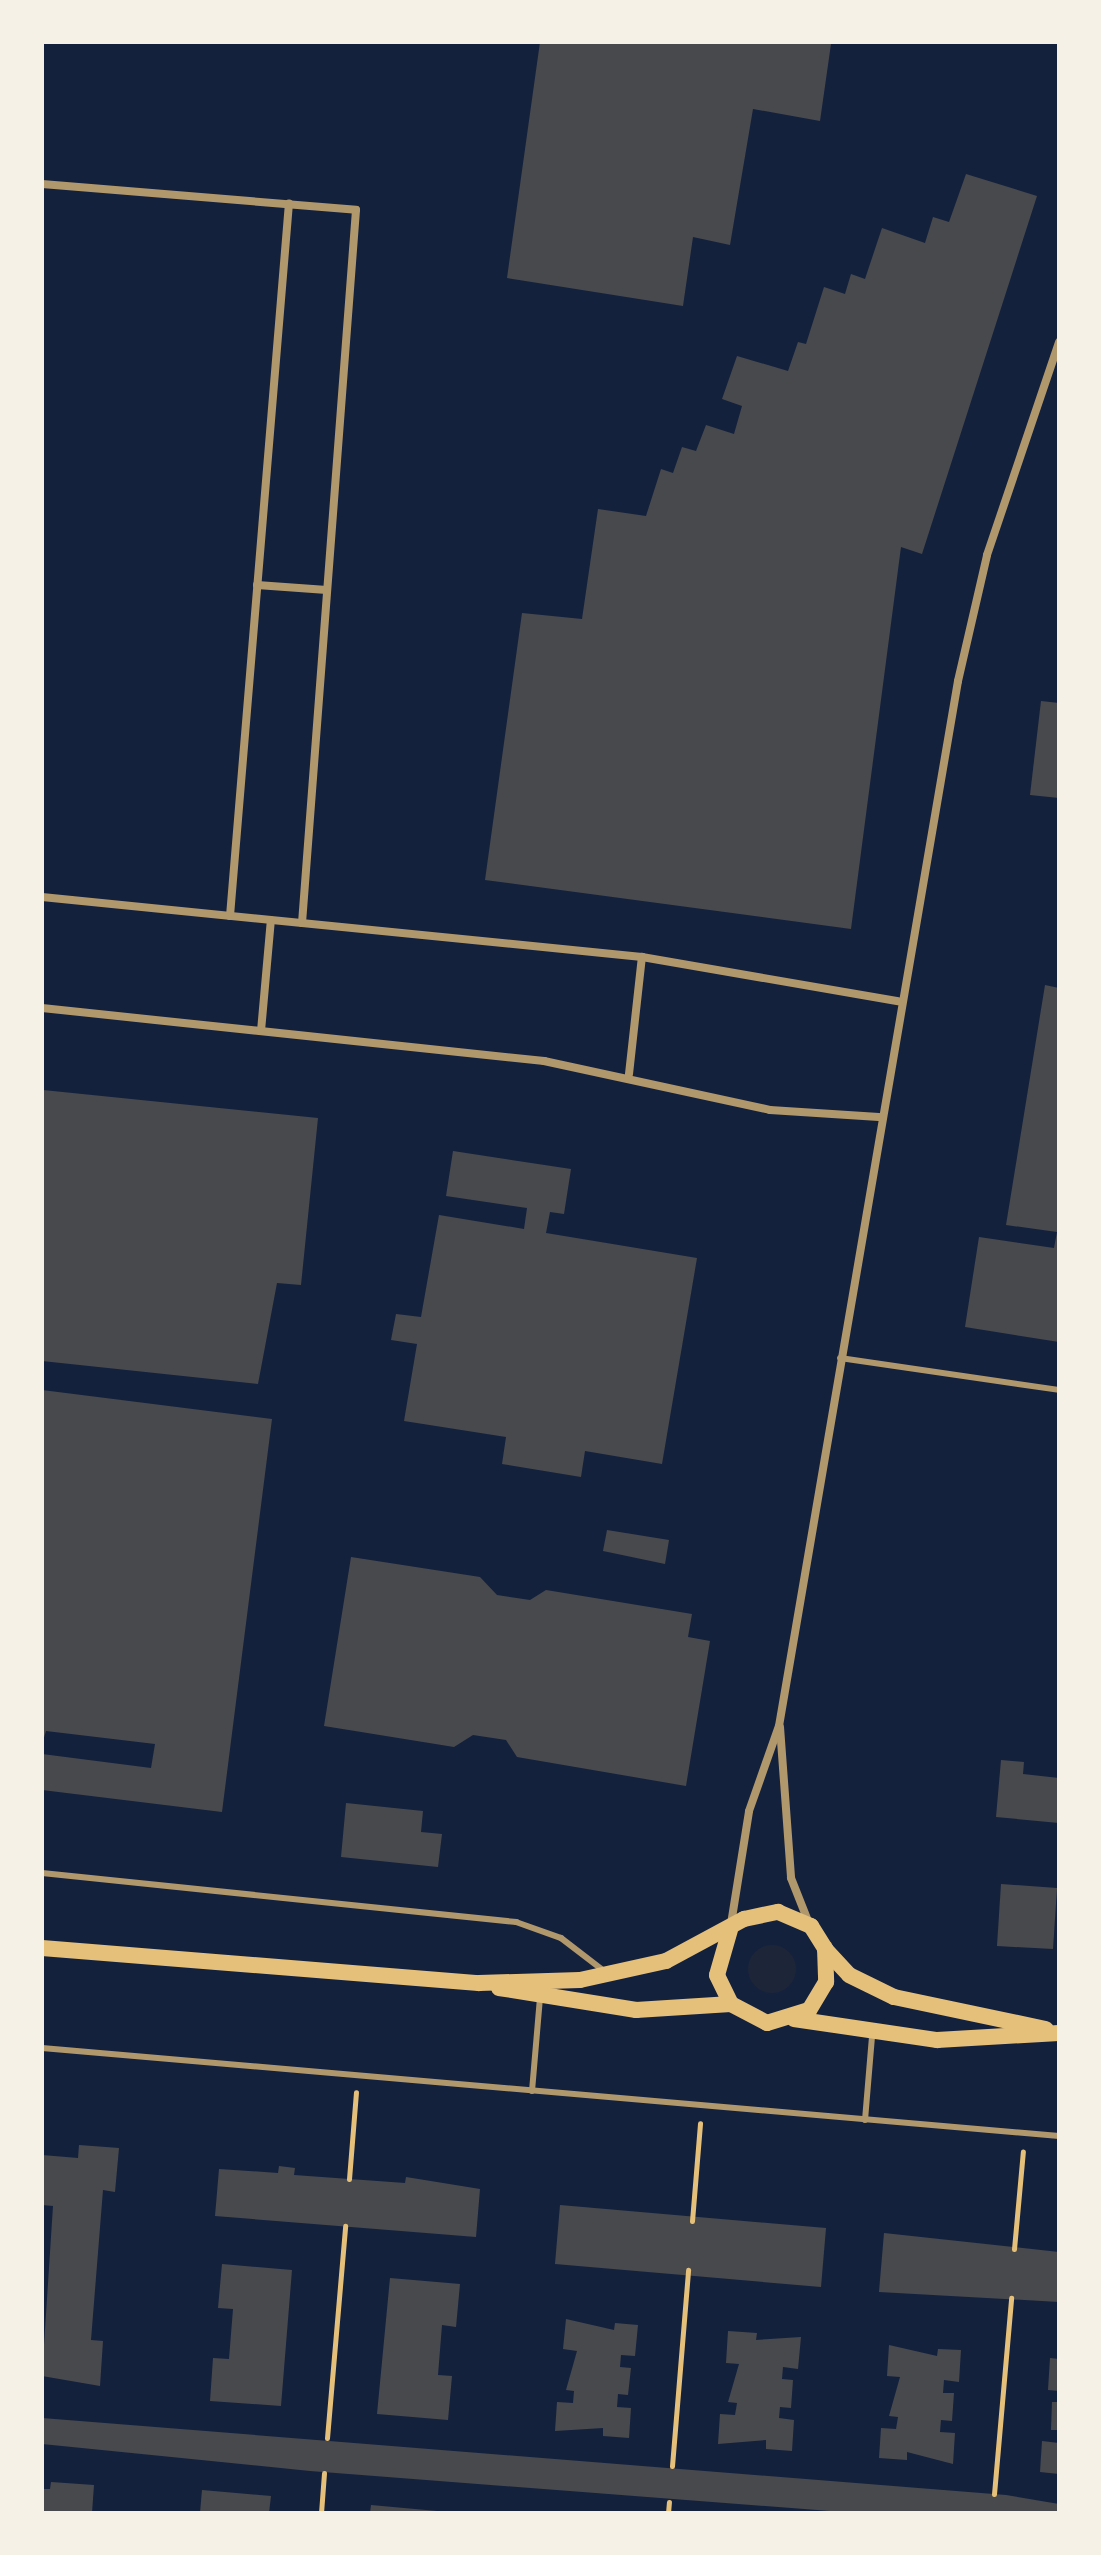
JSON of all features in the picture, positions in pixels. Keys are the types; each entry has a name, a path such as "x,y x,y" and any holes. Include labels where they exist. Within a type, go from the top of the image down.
{"main road":[{"path":"42,1948 479,1983 610,1975 666,1961 761,1913 811,1926 825,1948 849,1975 894,1997 1059,2033 937,2040 872,2036 794,2019 754,2020 731,2004 717,1975 730,1930"},
{"path":"794,2019 823,1989 825,1948"},
{"path":"479,1983 540,1998 636,2010 731,2004"}],"street":[{"path":"42,184 356,210 302,923"},
{"path":"230,916 289,203"},
{"path":"730,1930 749,1811 779,1726 898,1001 987,555 1059,342"},
{"path":"257,585 327,590"},
{"path":"42,897 642,957 898,1001"},
{"path":"261,1031 271,920"},
{"path":"629,1074 642,957"},
{"path":"42,1008 629,1074 770,1110 879,1117"},
{"path":"779,1726 791,1878 811,1926"}],"lane":[{"path":"840,1358 1059,1390"},
{"path":"42,1873 516,1922 561,1938 610,1975"},
{"path":"532,2091 540,1998"},
{"path":"865,2120 872,2036"},
{"path":"42,2048 1059,2136"}],"path":[{"path":"349,2179 356,2092"},
{"path":"692,2221 700,2123"},
{"path":"1014,2249 1023,2151"},
{"path":"327,2438 345,2226"},
{"path":"672,2466 688,2270"},
{"path":"994,2494 1011,2298"},
{"path":"321,2513 324,2473"},
{"path":"668,2513 669,2502"}],"shaded area":[{"path":"772,1945 789,1952 796,1969 789,1986 772,1993 755,1986 748,1969 755,1952"}],"building":[{"path":"540,42 831,44 820,121 753,109 730,245 693,237 683,306 507,278"},
{"path":"966,174 1037,196 922,554 901,547 851,929 485,880 522,613 582,619 598,509 646,516 661,469 673,473 682,447 696,451 706,425 734,434 742,406 722,399 737,356 788,371 798,342 806,344 824,287 845,294 851,274 865,279 882,228 925,243 933,217 949,222"},
{"path":"1041,701 1059,703 1059,798 1030,795"},
{"path":"1045,985 1059,988 1059,1342 965,1327 979,1237 1054,1248 1057,1232 1006,1225"},
{"path":"43,1090 318,1118 301,1285 277,1283 258,1384 42,1361"},
{"path":"453,1151 571,1169 564,1214 550,1212 546,1233 697,1258 662,1464 585,1451 581,1477 502,1464 506,1437 404,1421 417,1344 391,1340 396,1314 421,1317 439,1215 524,1229 527,1208 446,1196"},
{"path":"42,1390 272,1419 222,1812 42,1790 42,1754 151,1768 155,1744 46,1731 42,1744"},
{"path":"607,1530 669,1540 665,1564 603,1551"},
{"path":"351,1557 480,1577 497,1595 530,1600 546,1590 692,1614 688,1637 710,1641 686,1786 517,1757 506,1740 473,1735 454,1747 324,1726"},
{"path":"1001,1760 1024,1762 1023,1774 1059,1778 1059,1823 996,1817"},
{"path":"346,1803 423,1811 421,1832 442,1834 438,1867 341,1857"},
{"path":"1001,1884 1057,1888 1053,1949 997,1946"},
{"path":"79,2145 119,2148 115,2192 103,2190 91,2340 103,2341 100,2386 42,2376 53,2206 42,2205 42,2155 78,2158"},
{"path":"279,2166 295,2168 294,2175 405,2183 406,2177 480,2189 476,2237 215,2216 219,2169 278,2173"},
{"path":"560,2205 826,2228 821,2287 555,2264"},
{"path":"884,2233 1059,2252 1059,2302 879,2292"},
{"path":"222,2264 292,2270 281,2406 210,2401 213,2358 229,2359 233,2309 218,2308"},
{"path":"390,2278 460,2284 456,2327 442,2325 438,2375 452,2376 448,2420 377,2414"},
{"path":"566,2319 614,2330 615,2323 638,2325 635,2356 621,2355 620,2367 631,2368 628,2395 618,2394 617,2407 631,2408 629,2438 603,2436 603,2428 555,2431 557,2402 573,2403 574,2391 566,2390 577,2351 563,2349"},
{"path":"728,2331 757,2333 756,2340 801,2337 798,2369 783,2367 782,2379 793,2380 791,2408 780,2407 779,2418 794,2420 792,2451 766,2449 766,2440 718,2444 720,2414 735,2415 737,2403 728,2402 739,2364 726,2363"},
{"path":"889,2345 937,2356 938,2349 961,2350 959,2382 944,2380 943,2393 954,2393 952,2421 941,2420 940,2432 955,2433 953,2464 907,2452 907,2460 879,2458 881,2428 896,2429 898,2417 889,2416 900,2377 887,2376"},
{"path":"1050,2358 1059,2359 1059,2391 1048,2390"},
{"path":"1052,2402 1059,2402 1059,2430 1051,2430"},
{"path":"42,2418 1006,2495 1059,2504 1059,2513 856,2513 310,2471 42,2444"},
{"path":"1042,2441 1059,2443 1059,2474 1040,2472"},
{"path":"51,2482 94,2485 92,2513 42,2513 42,2489 50,2489"},
{"path":"202,2490 271,2496 269,2513 200,2513"},
{"path":"371,2505 437,2511 370,2513"}]}
